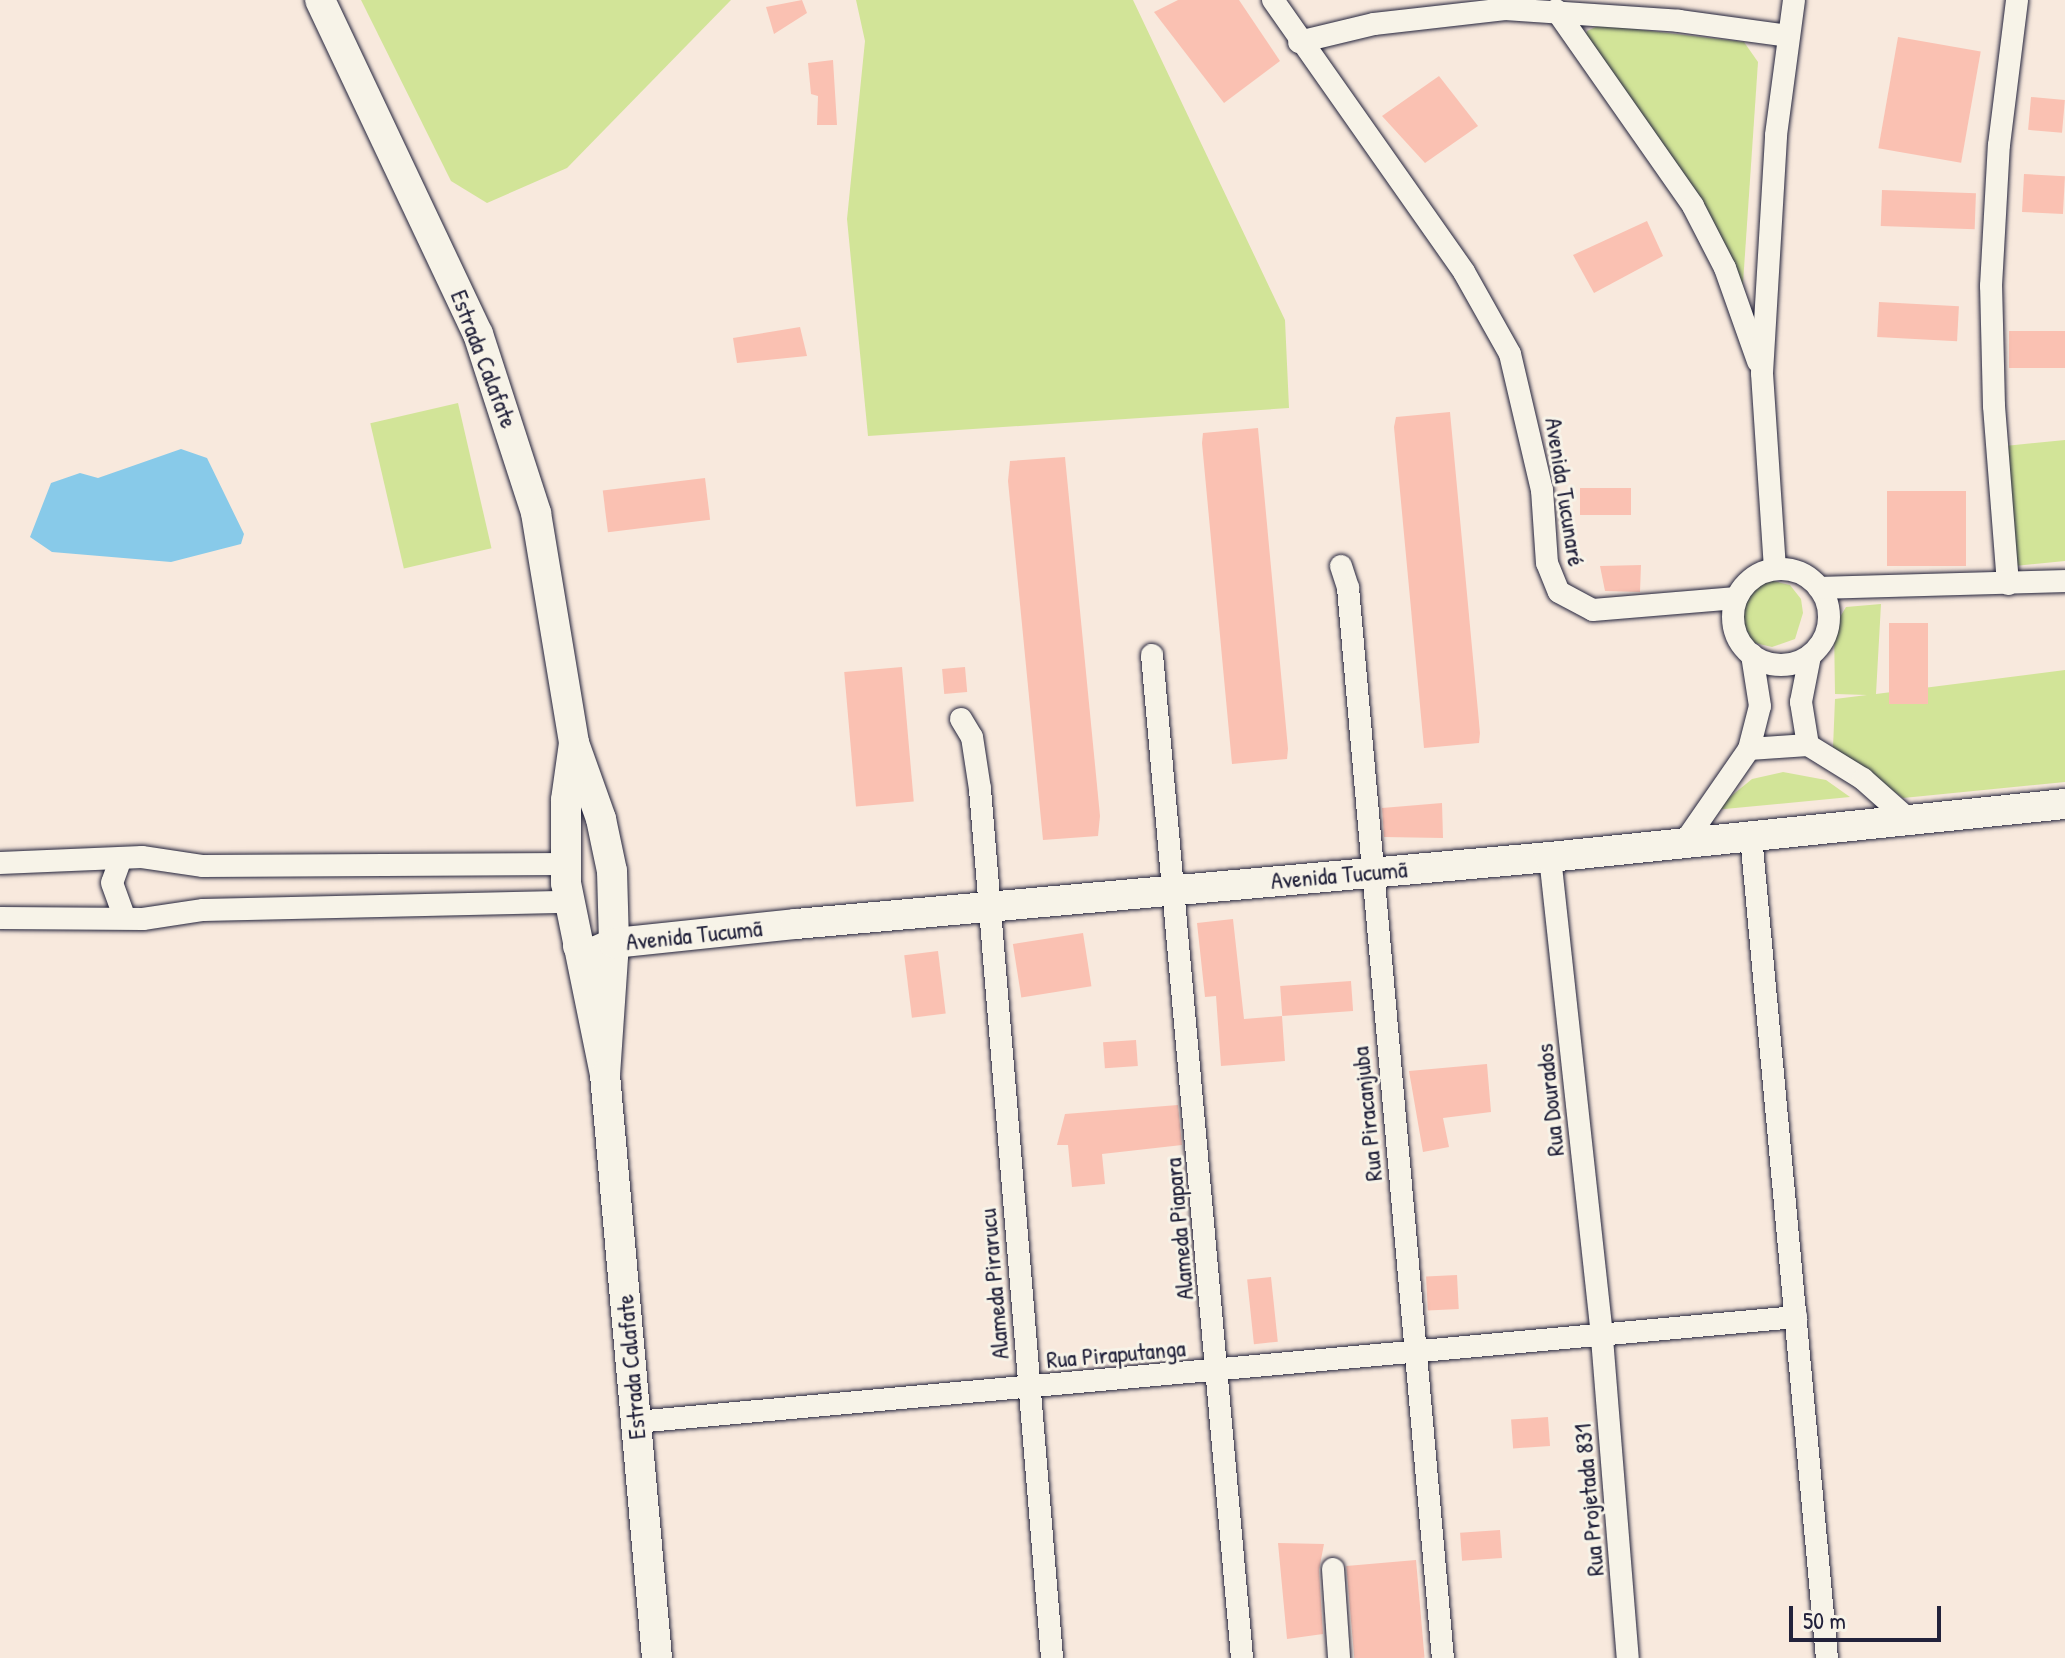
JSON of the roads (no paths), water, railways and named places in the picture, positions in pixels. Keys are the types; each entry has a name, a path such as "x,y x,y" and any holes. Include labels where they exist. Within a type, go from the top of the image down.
{"street":[{"name":"Estrada Calafate","path":"320,0 478,334 511,424 536,513 574,743 606,843 614,943 605,1075"},
{"name":"Avenida Tucunaré","path":"1273,0 1299,42 1464,272 1510,354 1542,490 1547,563 1559,592 1593,610 1737,598"},
{"path":"1775,569 1762,373 1776,135 1794,0"},
{"path":"2008,584 1994,406 1991,286 1999,145 2017,0"},
{"path":"1299,42 1436,15 1556,10 1788,36"},
{"path":"1556,10 1693,206 1725,268 1762,373"},
{"name":"Rua Piracanjuba","path":"1341,566 1348,588 1370,872 1443,1658"},
{"path":"1684,843 1749,749 1760,706 1752,655 1734,623 1737,598 1752,579 1775,569 1800,573 1819,588 1828,624 1810,656 1801,702 1808,745"},
{"path":"1819,588 2065,581"},
{"name":"Alameda Piapara","path":"1152,655 1176,891 1242,1658"},
{"path":"1752,655 1787,665 1810,656"},
{"path":"961,719 972,737 980,789 987,905"},
{"name":"Estrada Calafate","path":"574,743 565,851 569,902 605,1075 657,1658"},
{"path":"1749,749 1808,745 1863,779 1909,820"},
{"name":"Avenida Tucumã","path":"578,946 592,953 614,943 987,905 1550,857 2065,804"},
{"path":"0,863 154,858 203,866 565,851 581,829 598,834 606,843"},
{"path":"1751,836 1827,1658"},
{"name":"Rua Dourados","path":"1550,857 1602,1338"},
{"path":"120,861 112,883 124,916"},
{"path":"0,918 569,902"},
{"name":"Alameda Pirarucu","path":"987,905 1052,1658"},
{"name":"Rua Piraputanga","path":"636,1422 1602,1338 1796,1317"},
{"name":"Rua Projetada 831","path":"1602,1338 1628,1658"},
{"path":"1333,1569 1339,1658"}],"water":[{"path":"181,449 207,458 244,534 241,544 171,562 52,552 30,537 51,483 80,473 98,478"}]}
